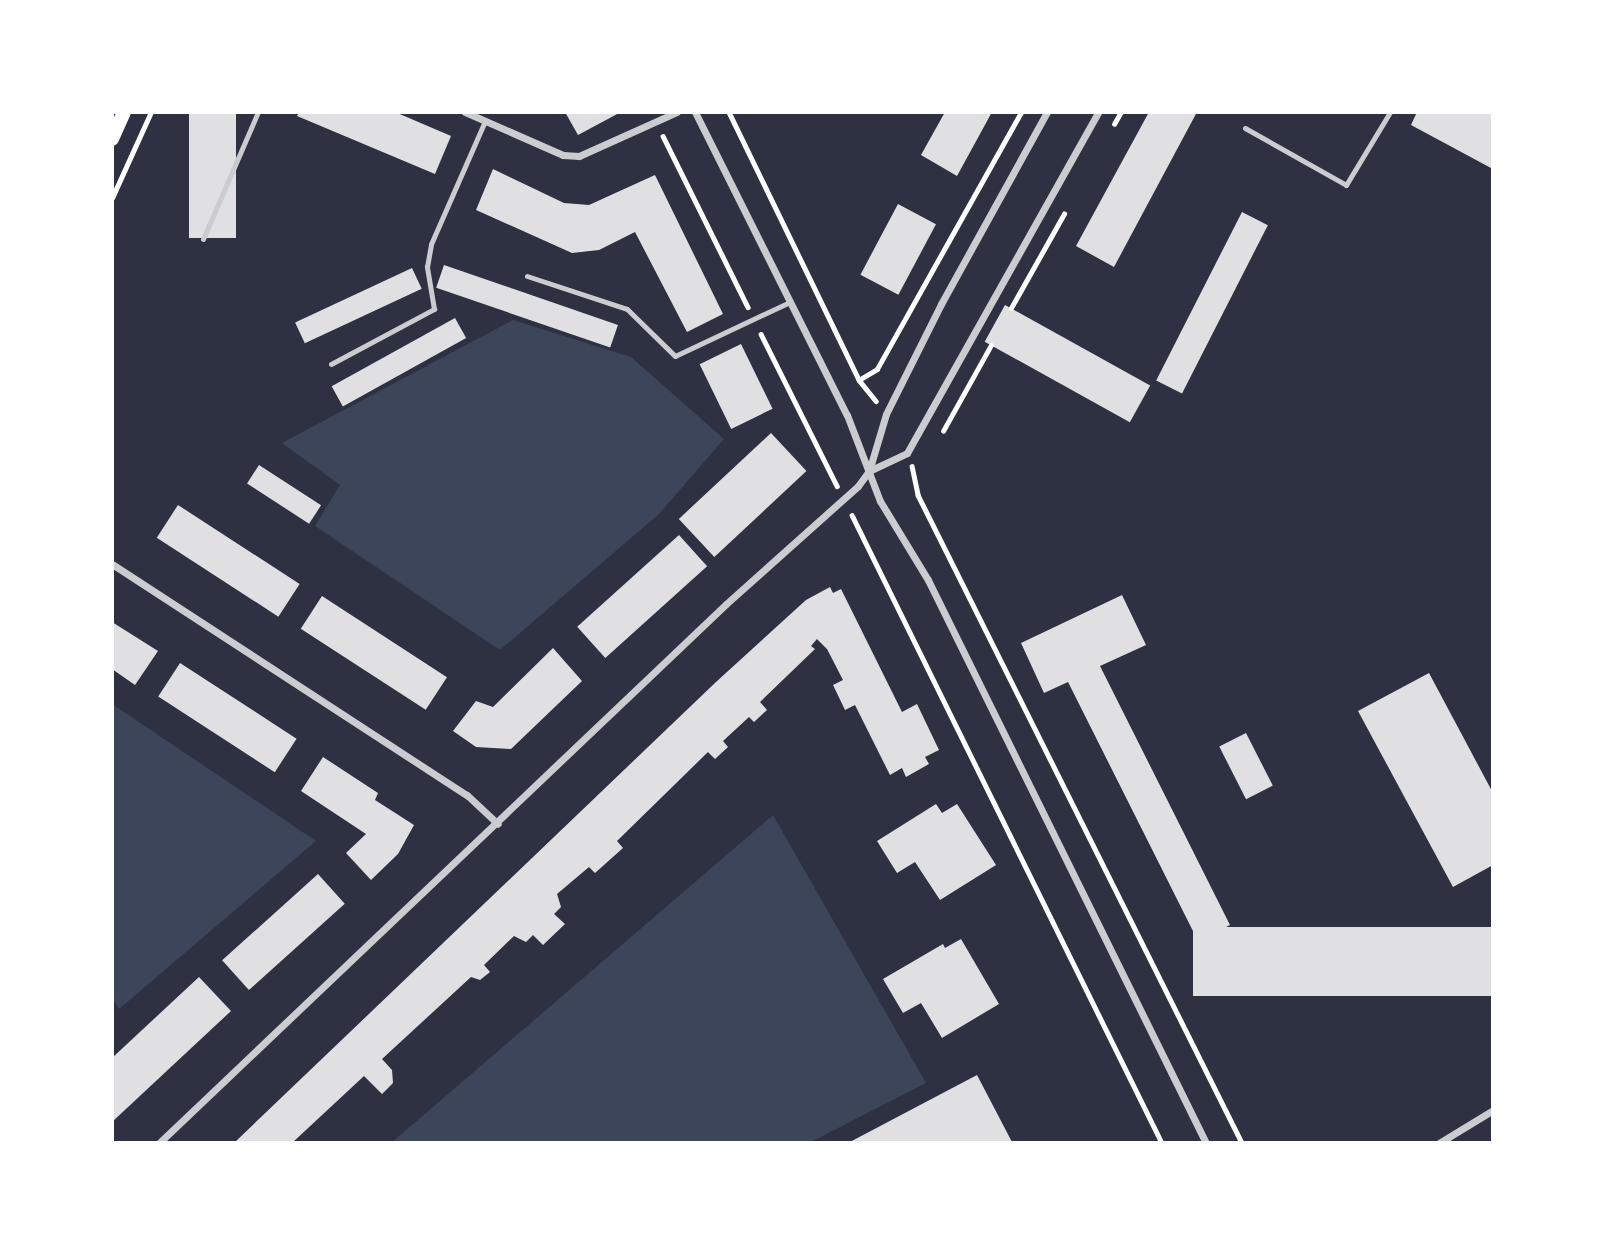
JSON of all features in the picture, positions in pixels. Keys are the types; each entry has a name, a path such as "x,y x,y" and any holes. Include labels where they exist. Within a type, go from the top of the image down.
{"main road":[{"path":"112,139 124,112"}],"street":[{"path":"465,112 564,155 579,156 677,112"},
{"path":"695,112 847,415 880,501 928,580 1206,1143"},
{"path":"159,1143 498,824 726,604 844,501 869,471 886,414 1047,112"},
{"path":"869,471 907,453 1098,112"},
{"path":"112,564 467,795 498,824"},
{"path":"1438,1143 1493,1110"}],"lane":[{"path":"203,239 258,112"},
{"path":"1245,128 1346,186 1390,112"},
{"path":"331,364 434,309 427,267 432,244 485,121"},
{"path":"527,276 627,309 675,356 790,302"}],"path":[{"path":"112,198 150,112"},
{"path":"729,112 859,380 886,414"},
{"path":"859,380 877,369 1021,112"},
{"path":"656,123 1162,1143"},
{"path":"907,453 930,519 1242,1143"}],"shaded area":[{"path":"513,320 631,357 724,439 659,514 500,650 315,526 340,485 282,443"},
{"path":"112,704 316,841 119,1009 112,997"},
{"path":"773,815 926,1083 809,1143 391,1143"}],"building":[{"path":"189,112 236,112 236,238 189,238"},
{"path":"299,112 395,112 451,136 435,174 297,116"},
{"path":"565,112 621,112 578,135"},
{"path":"945,112 992,112 957,176 921,155"},
{"path":"1149,112 1197,112 1114,267 1076,246"},
{"path":"1417,112 1493,112 1491,168 1411,125"},
{"path":"493,169 564,203 589,205 655,175 723,314 687,332 635,232 599,250 572,253 476,210"},
{"path":"898,204 936,224 898,295 860,275"},
{"path":"1242,212 1268,225 1182,394 1156,380"},
{"path":"444,265 618,325 610,348 436,288"},
{"path":"412,268 422,289 305,343 295,323"},
{"path":"1005,305 1150,385 1130,422 985,342"},
{"path":"455,318 466,338 343,406 332,386"},
{"path":"741,344 773,409 731,429 700,364"},
{"path":"771,433 806,471 714,557 679,519"},
{"path":"259,465 321,505 309,524 247,483"},
{"path":"178,505 300,584 278,617 157,538"},
{"path":"679,535 707,566 605,658 577,627"},
{"path":"830,587 833,593 841,589 902,712 917,704 939,750 925,757 929,764 906,777 902,768 890,775 855,705 845,710 833,685 843,680 827,649 817,639 811,646 815,649 760,702 767,710 754,722 749,717 723,741 728,747 715,759 708,752 617,841 623,848 595,873 589,867 557,894 561,907 554,914 565,924 543,945 533,935 526,942 514,936 484,965 490,972 480,980 471,977 382,1059 392,1070 393,1083 382,1094 364,1076 292,1143 234,1143 716,682 806,600"},
{"path":"1122,595 1146,645 1100,666 1230,925 1198,941 1068,682 1044,693 1021,643"},
{"path":"322,596 447,677 426,710 301,629"},
{"path":"112,622 158,651 135,685 112,669"},
{"path":"553,648 582,681 511,749 476,747 453,731 476,701 493,707"},
{"path":"180,663 297,739 275,772 158,697"},
{"path":"1429,673 1493,793 1493,865 1453,887 1358,711"},
{"path":"1246,733 1273,786 1246,799 1219,747"},
{"path":"323,757 378,793 375,800 414,825 398,854 371,880 346,853 366,834 301,791"},
{"path":"936,804 942,813 957,804 996,865 940,900 915,862 897,873 877,841"},
{"path":"318,874 345,904 249,990 222,960"},
{"path":"1193,927 1493,927 1493,996 1193,996"},
{"path":"961,939 999,1004 942,1038 921,1003 903,1013 883,979 943,944 945,948"},
{"path":"199,977 231,1011 112,1122 112,1058"},
{"path":"977,1075 1012,1142 848,1143"}]}
